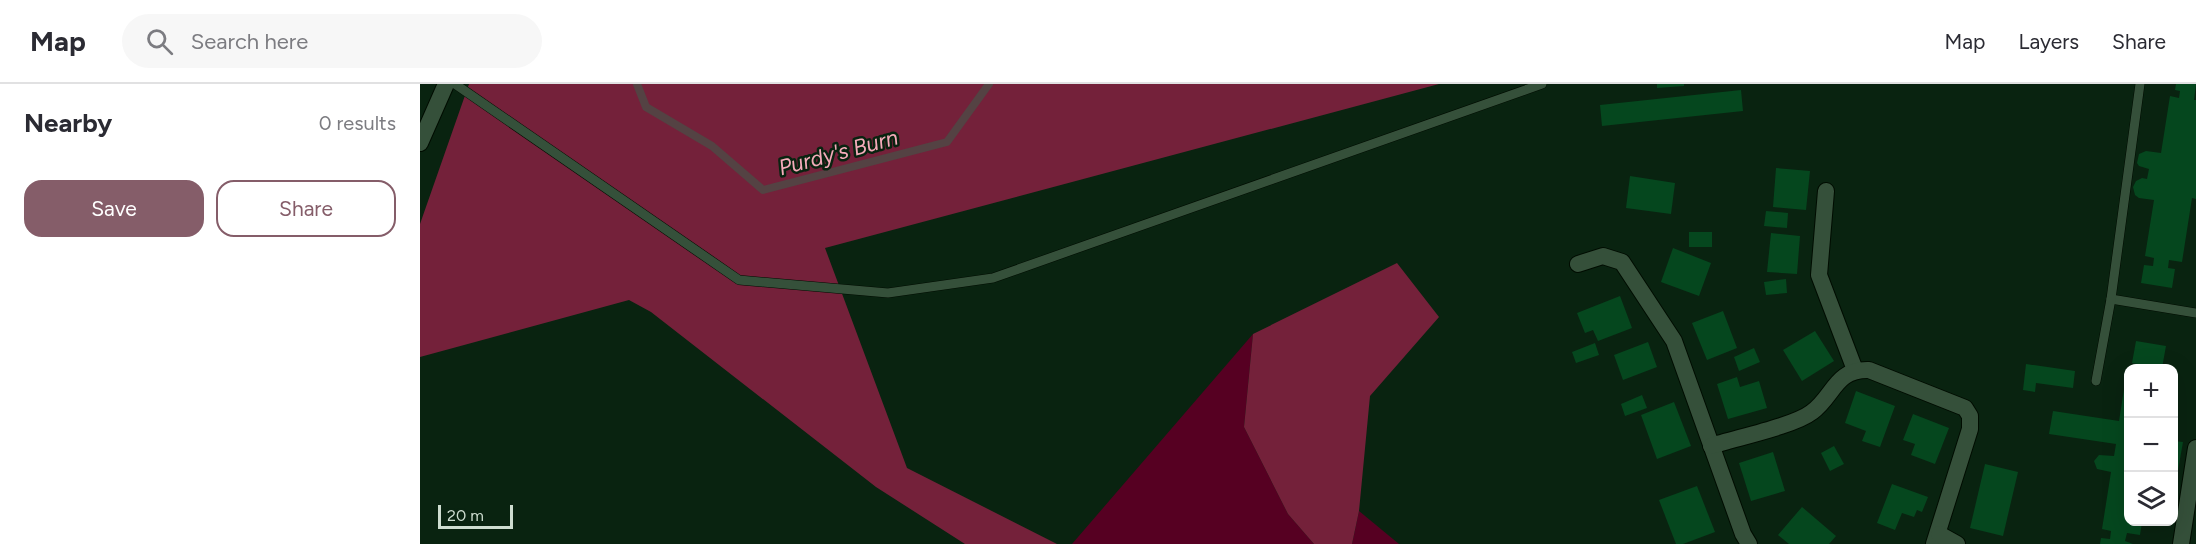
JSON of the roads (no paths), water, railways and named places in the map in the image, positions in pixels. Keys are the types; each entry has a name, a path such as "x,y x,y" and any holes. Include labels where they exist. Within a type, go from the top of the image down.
{"street":[{"path":"420,143 446,84"},
{"path":"1826,191 1819,275 1856,370"},
{"path":"1578,264 1603,256 1622,262 1674,341 1710,446 1743,534 1749,544"},
{"path":"1710,446 1793,422 1812,412 1839,381 1856,370 1869,370 1965,408 1970,416 1970,429 1936,539 1957,544"},
{"path":"2181,544 2196,448"}],"lane":[{"path":"455,84 739,280 888,293 993,279 1542,84"},
{"path":"2096,381 2111,299 2140,84"},
{"path":"2111,299 2196,313"}],"waterway":[{"name":"Purdy's Burn","path":"637,84 646,107 712,146 763,190 947,142 989,84"}]}
